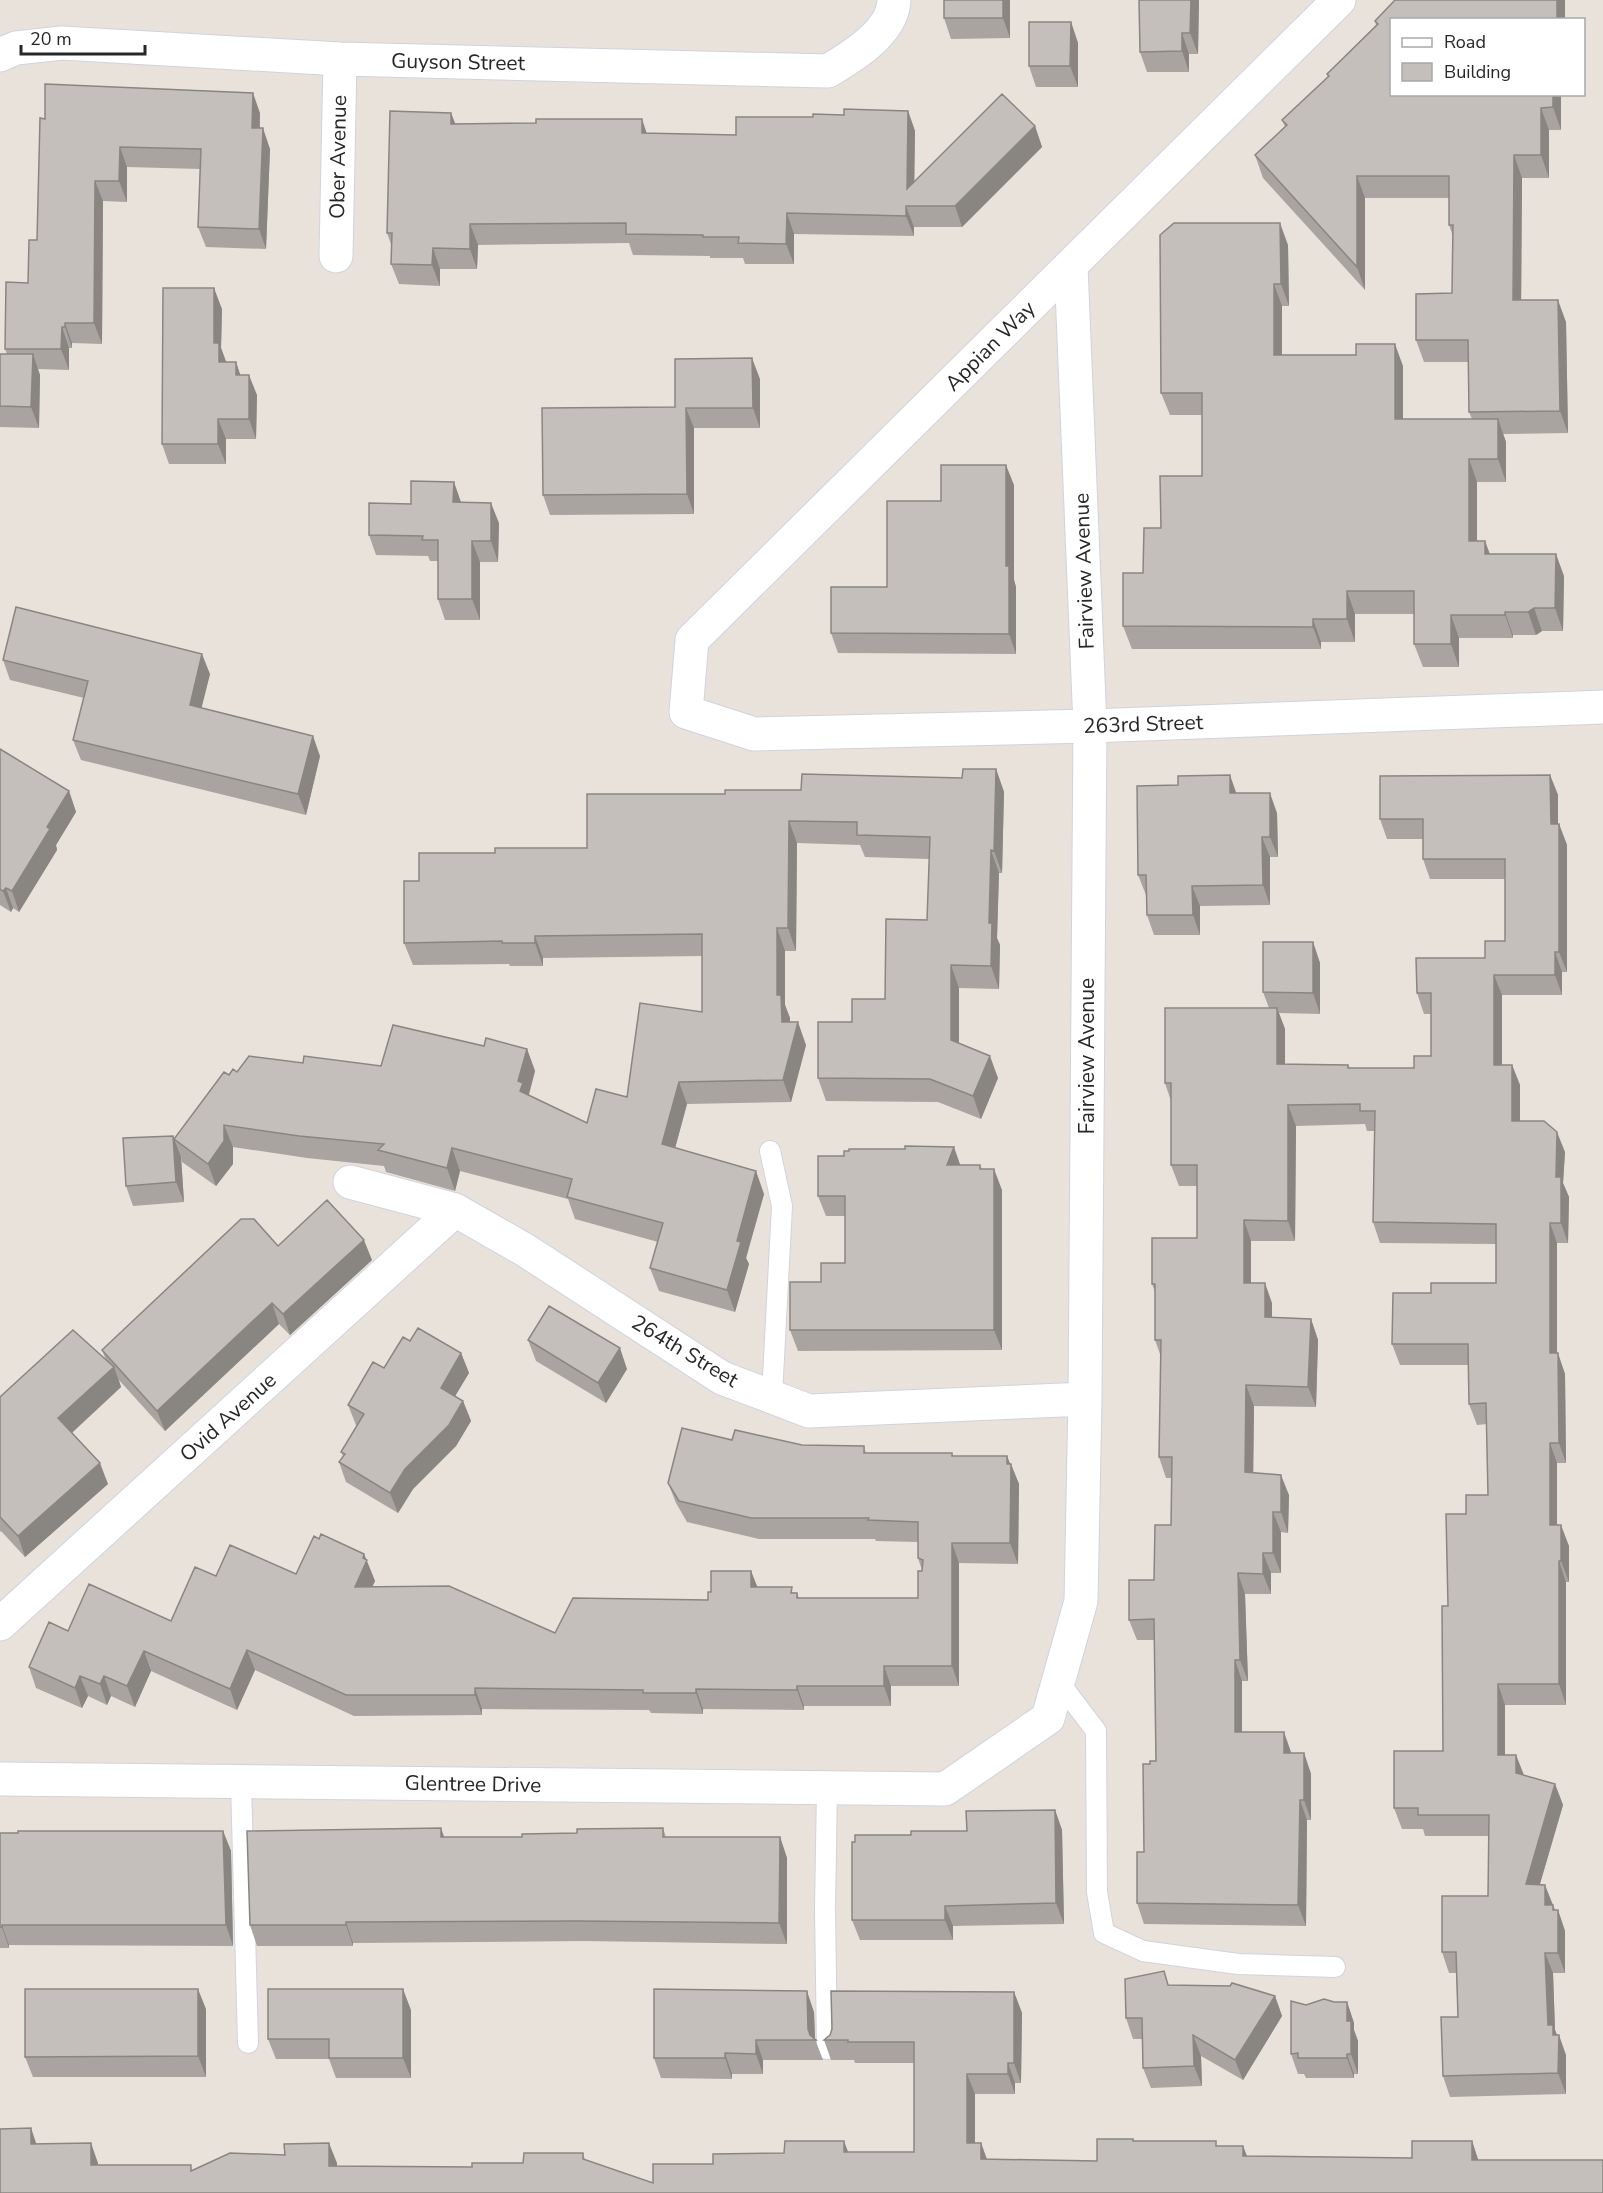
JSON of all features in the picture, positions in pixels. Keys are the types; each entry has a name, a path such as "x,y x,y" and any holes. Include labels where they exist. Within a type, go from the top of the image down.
{"street":[{"name":"Appian Way","path":"686,712 692,640 1339,0"},
{"name":"Guyson Street","path":"0,55 16,48 62,43 339,59 828,71 867,47 894,6"},
{"name":"Ober Avenue","path":"336,256 339,59"},
{"name":"Fairview Avenue","path":"945,1790 1048,1718 1081,1602 1090,726 1071,266"},
{"name":"263rd Street","path":"686,712 754,734 1090,726 1603,707"},
{"name":"264th Street","path":"350,1182 455,1210 525,1250 722,1378 809,1411 1084,1399"},
{"name":"Ovid Avenue","path":"0,1624 455,1210"},
{"name":"Glentree Drive","path":"0,1779 945,1790"}],"lane":[{"path":"770,1151 782,1206 772,1396"},
{"path":"1058,1681 1096,1731 1097,1892 1104,1933 1143,1951 1238,1964 1335,1967"},
{"path":"241,1782 248,2043"},
{"path":"827,1788 825,1908 827,2049"}],"building":[{"path":"944,0 1003,0 1003,18 944,18"},
{"path":"1139,0 1191,0 1190,33 1182,33 1182,51 1140,52"},
{"path":"1395,0 1557,0 1557,18 1390,18 1390,96 1553,96 1553,107 1541,108 1541,155 1514,155 1513,300 1558,300 1560,411 1469,412 1468,340 1416,340 1416,294 1452,293 1453,225 1449,225 1449,176 1357,176 1357,267 1255,155 1287,125 1282,120 1329,76 1327,74 1378,24 1375,21"},
{"path":"1029,22 1071,22 1070,66 1029,66"},
{"path":"45,84 253,93 252,128 263,128 259,229 198,227 201,149 120,147 119,181 95,181 94,323 65,323 65,327 62,327 61,349 5,349 6,282 28,283 29,240 37,240 40,118 45,119"},
{"path":"1002,94 1035,126 955,206 906,206 906,216 787,213 786,244 738,243 739,237 626,234 626,223 470,224 470,249 433,248 432,265 391,264 392,233 387,233 390,111 451,113 451,124 536,123 536,119 642,119 642,133 736,135 736,117 844,115 844,109 908,111 907,189"},
{"path":"1174,223 1280,223 1281,284 1274,284 1274,355 1356,355 1356,344 1395,344 1395,419 1498,419 1498,459 1469,459 1469,541 1485,541 1485,554 1556,554 1555,608 1534,608 1528,612 1505,612 1505,615 1451,615 1451,644 1414,644 1414,591 1347,591 1347,619 1313,619 1313,627 1123,626 1123,573 1143,573 1144,528 1161,528 1160,476 1202,476 1202,393 1161,393 1160,235"},
{"path":"163,288 214,288 214,343 219,343 219,362 236,362 236,375 249,375 249,419 218,419 218,444 162,444"},
{"path":"0,354 33,354 31,407 0,406"},
{"path":"752,358 753,408 686,408 687,494 543,495 542,408 675,407 675,359"},
{"path":"941,465 1006,465 1009,634 831,633 831,587 887,587 887,501 941,501"},
{"path":"411,481 454,482 453,502 491,503 491,541 472,541 472,599 438,599 438,540 422,540 423,536 369,535 369,503 411,504"},
{"path":"16,607 202,654 190,705 313,736 298,794 73,740 88,681 3,660"},
{"path":"0,749 69,791 47,827 50,829 12,891 6,888 3,891 0,889"},
{"path":"963,769 996,769 989,923 992,923 991,966 951,965 951,1040 990,1056 973,1096 930,1079 818,1078 818,1022 852,1022 852,999 885,999 886,919 927,920 930,837 857,835 857,822 789,821 788,928 777,928 777,995 781,995 782,1022 798,1022 783,1080 679,1082 662,1144 756,1171 737,1241 741,1242 727,1290 650,1268 663,1223 567,1197 572,1179 452,1148 447,1168 378,1150 384,1144 299,1136 224,1125 224,1141 208,1164 174,1139 224,1072 229,1075 233,1069 237,1072 249,1056 303,1063 304,1056 381,1066 393,1025 484,1046 486,1038 527,1049 518,1081 523,1083 520,1091 587,1123 596,1089 627,1097 640,1003 702,1012 702,934 535,936 535,943 502,943 502,941 404,943 404,881 419,881 419,853 495,853 495,848 587,848 587,794 725,794 725,790 801,790 802,774 962,778"},
{"path":"1230,775 1230,793 1270,793 1270,837 1262,837 1263,885 1192,886 1193,915 1147,915 1146,875 1138,875 1137,786 1178,785 1178,776"},
{"path":"1550,775 1551,824 1559,824 1559,952 1555,952 1555,975 1494,975 1494,1065 1512,1065 1512,1121 1544,1121 1557,1132 1556,1177 1561,1177 1561,1223 1550,1223 1550,1353 1558,1353 1559,1443 1550,1443 1550,1525 1561,1525 1559,1684 1498,1684 1498,1755 1516,1755 1516,1773 1555,1784 1526,1884 1545,1885 1545,1905 1553,1905 1553,1910 1558,1910 1558,1953 1545,1953 1548,2025 1553,2025 1553,2035 1559,2035 1558,2073 1443,2076 1441,2017 1458,2017 1456,1952 1442,1952 1442,1896 1488,1896 1489,1815 1418,1815 1418,1808 1394,1808 1394,1751 1443,1751 1442,1606 1448,1606 1446,1514 1466,1514 1466,1495 1488,1495 1486,1403 1469,1404 1468,1344 1392,1344 1393,1293 1431,1293 1431,1283 1496,1283 1496,1224 1373,1222 1375,1111 1360,1111 1360,1104 1288,1105 1288,1221 1244,1220 1244,1283 1265,1283 1265,1317 1311,1319 1308,1387 1246,1385 1245,1472 1281,1475 1281,1512 1273,1512 1273,1553 1263,1553 1263,1574 1238,1573 1240,1660 1235,1660 1235,1732 1284,1732 1284,1753 1304,1753 1304,1800 1300,1800 1298,1905 1137,1903 1137,1852 1144,1852 1143,1764 1156,1761 1154,1619 1129,1620 1129,1580 1154,1580 1155,1525 1171,1525 1172,1457 1159,1457 1161,1340 1155,1340 1152,1238 1197,1238 1197,1165 1171,1165 1171,1083 1165,1083 1165,1008 1277,1008 1277,1064 1348,1065 1348,1068 1414,1068 1414,1056 1431,1056 1431,993 1417,993 1416,958 1485,958 1485,941 1505,941 1505,859 1423,859 1423,819 1380,819 1380,776"},
{"path":"1263,942 1313,942 1313,993 1263,992"},
{"path":"173,1136 176,1182 126,1186 123,1138"},
{"path":"905,1146 954,1147 947,1165 980,1165 980,1169 994,1169 994,1330 790,1330 790,1282 821,1282 821,1263 845,1263 845,1196 818,1196 818,1156 844,1156 844,1151 849,1151 849,1149 905,1149"},
{"path":"327,1200 364,1240 283,1314 272,1303 157,1411 102,1350 241,1219 254,1219 278,1246"},
{"path":"549,1306 620,1348 598,1383 528,1340"},
{"path":"418,1328 461,1353 441,1388 463,1401 449,1425 405,1469 390,1493 339,1462 345,1454 341,1452 364,1414 348,1405 373,1362 384,1368 403,1337 410,1341"},
{"path":"73,1330 114,1367 58,1418 100,1463 18,1536 0,1517 0,1397"},
{"path":"682,1428 732,1440 735,1430 802,1445 864,1446 864,1453 952,1453 952,1456 1007,1456 1007,1464 1011,1464 1010,1543 952,1543 952,1666 884,1666 884,1686 797,1686 797,1690 696,1689 696,1693 643,1693 643,1690 475,1688 475,1695 346,1695 247,1650 230,1689 144,1651 127,1686 104,1676 100,1684 80,1676 75,1688 29,1667 49,1622 68,1631 89,1584 171,1621 195,1567 216,1576 230,1545 296,1574 314,1536 319,1539 321,1534 364,1554 363,1558 367,1560 355,1587 449,1586 555,1633 573,1598 708,1600 708,1592 711,1592 711,1571 751,1571 751,1587 792,1587 791,1593 797,1593 797,1598 918,1598 918,1571 922,1571 923,1560 918,1558 918,1522 868,1520 869,1518 751,1518 679,1501 668,1483"},
{"path":"1055,1810 1056,1903 945,1906 945,1920 852,1920 852,1842 855,1842 855,1835 911,1835 911,1831 967,1831 966,1811"},
{"path":"441,1828 441,1837 522,1837 522,1834 577,1833 577,1829 663,1828 663,1837 780,1837 779,1923 578,1921 346,1922 346,1925 250,1925 247,1831"},
{"path":"18,1831 223,1831 226,1925 2,1925 0,1927 0,1833 18,1833"},
{"path":"1164,1971 1168,1985 1230,1986 1232,1983 1275,1996 1235,2060 1193,2035 1194,2066 1143,2068 1142,2018 1126,2018 1125,1979"},
{"path":"25,1989 198,1989 198,2056 25,2057"},
{"path":"268,1989 403,1989 403,2058 329,2058 329,2039 268,2039"},
{"path":"654,1989 807,1991 808,2029 810,2035 816,2040 756,2040 756,2054 725,2053 725,2058 654,2058"},
{"path":"831,1991 1014,1992 1014,2063 1008,2063 1008,2074 967,2074 967,2143 981,2143 981,2159 1097,2161 1097,2139 1216,2141 1216,2146 1243,2146 1243,2156 1412,2158 1412,2141 1472,2141 1472,2160 1603,2160 1603,2193 0,2193 0,2129 31,2128 31,2144 91,2143 91,2165 191,2165 191,2171 230,2153 285,2155 284,2144 329,2143 329,2166 472,2167 472,2163 523,2163 524,2153 583,2153 583,2159 653,2183 653,2164 713,2164 713,2154 784,2153 785,2141 844,2141 844,2152 914,2152 914,2042 824,2040 830,2035 832,2029"},
{"path":"1324,1999 1347,2002 1347,2021 1351,2021 1351,2054 1347,2054 1347,2058 1298,2058 1298,2053 1291,2054 1291,2001 1306,2005"}]}
